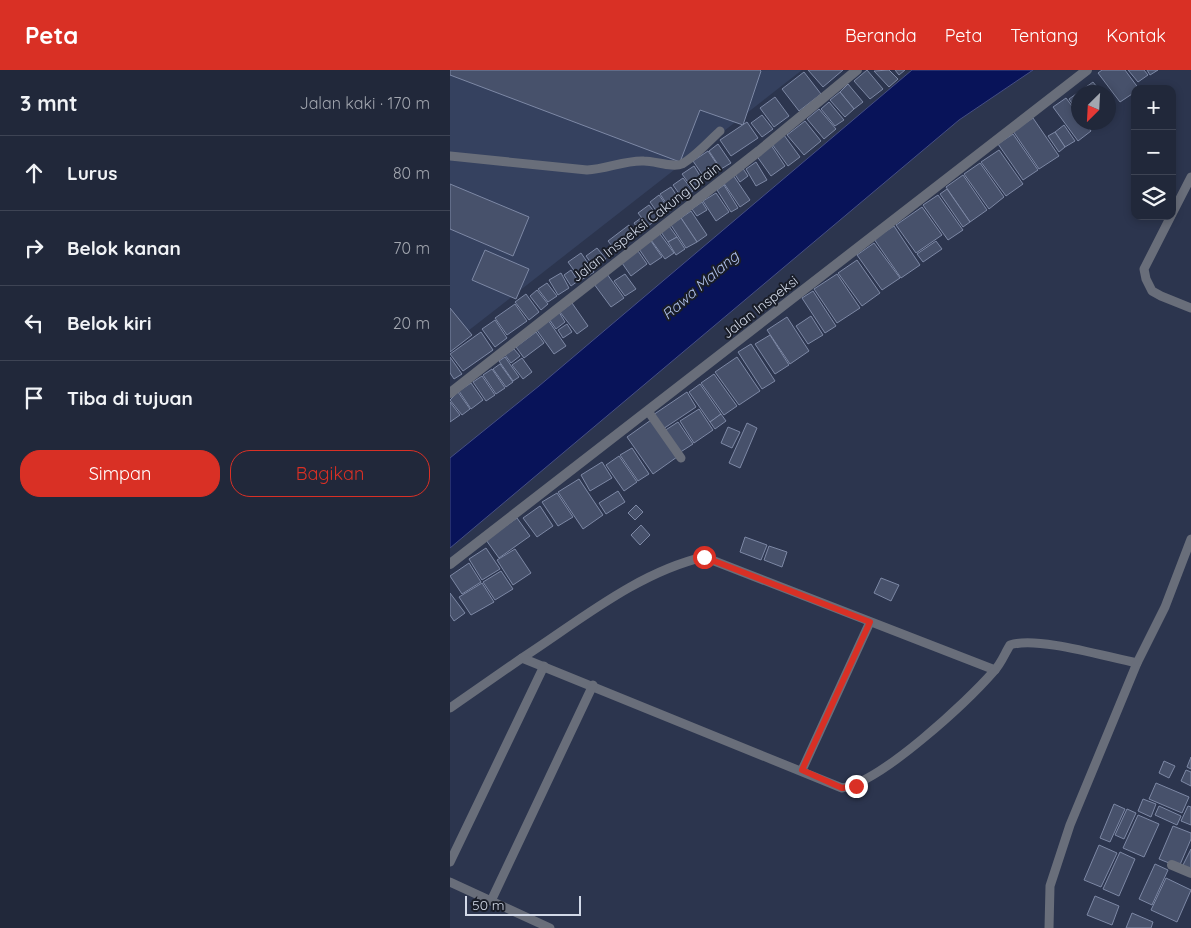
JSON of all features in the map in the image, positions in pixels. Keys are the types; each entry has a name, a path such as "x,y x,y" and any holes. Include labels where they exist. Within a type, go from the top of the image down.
{"street":[{"name":"Jalan Inspeksi Cakung Drain","path":"450,393 751,157 857,70"},
{"name":"Jalan Inspeksi","path":"450,564 1087,70"},
{"path":"1172,865 1191,873"}],"lane":[{"path":"450,156 516,164 569,166 587,170 606,169 641,160 675,166 687,160 720,131"},
{"path":"1176,207 1191,177"},
{"path":"1169,220 1144,269 1146,279 1152,291 1191,308"},
{"path":"648,411 681,458"},
{"path":"1049,928 1050,886 1070,824 1136,664 1165,607 1191,539"},
{"path":"450,708 522,658 631,588 685,561 704,557 995,670"},
{"path":"802,770 870,622"},
{"path":"522,658 593,685 842,788 856,786 876,775 932,730 995,670 1010,645 1020,642 1058,646 1136,664"},
{"path":"450,862 544,666"},
{"path":"491,901 593,685"},
{"path":"450,882 550,928"}],"shaded area":[{"path":"450,70 802,70 450,345"}],"water":[{"name":"Rawa Malang","path":"912,70 1033,70 959,120 450,548 450,458 539,386"}],"building":[{"path":"450,70 761,71 743,125 700,110 680,162 450,75"},
{"path":"808,70 843,70 823,87"},
{"path":"867,70 883,89 870,99 854,81"},
{"path":"889,70 898,79 889,87 874,71"},
{"path":"895,70 905,70 899,75"},
{"path":"1102,70 1125,70 1136,85 1131,85 1131,95 1120,102 1116,97 1116,85 1107,85 1098,73"},
{"path":"1128,70 1144,70 1148,75 1138,82"},
{"path":"1147,70 1158,70 1150,75"},
{"path":"804,72 821,94 799,111 782,89"},
{"path":"848,84 863,102 854,109 840,92"},
{"path":"840,92 854,109 845,117 830,100"},
{"path":"775,97 789,116 774,127 760,108"},
{"path":"1066,98 1071,105 1071,130 1091,131 1078,141 1053,107"},
{"path":"829,102 844,120 835,126 821,109"},
{"path":"819,109 836,129 824,139 807,119"},
{"path":"762,115 773,129 762,137 751,123"},
{"path":"1033,118 1059,156 1039,169 1013,131"},
{"path":"805,121 821,141 804,155 787,135"},
{"path":"747,122 758,138 731,156 720,140"},
{"path":"1064,125 1075,141 1065,147 1055,132"},
{"path":"1055,132 1065,147 1059,152 1048,136"},
{"path":"1013,134 1038,170 1023,180 998,144"},
{"path":"784,135 800,157 788,166 772,144"},
{"path":"718,144 731,163 721,169 709,151"},
{"path":"771,145 785,166 771,176 756,155"},
{"path":"999,150 1023,184 1006,196 981,162"},
{"path":"708,151 721,170 706,180 693,161"},
{"path":"756,162 767,180 756,186 746,169"},
{"path":"980,163 1004,197 989,209 964,174"},
{"path":"694,166 704,182 693,189 682,174"},
{"path":"742,167 748,176 740,182 734,173"},
{"path":"733,175 750,200 740,207 723,182"},
{"path":"963,175 987,210 970,222 946,187"},
{"path":"683,178 693,191 683,199 673,185"},
{"path":"450,184 529,217 513,256 450,229"},
{"path":"724,185 738,208 731,212 717,190"},
{"path":"671,187 679,199 668,206 660,194"},
{"path":"947,189 970,222 963,227 940,194"},
{"path":"716,193 729,212 716,221 703,201"},
{"path":"659,195 669,209 660,216 650,202"},
{"path":"938,195 963,230 948,240 923,205"},
{"path":"702,202 707,210 697,216 692,209"},
{"path":"649,205 659,218 648,226 638,213"},
{"path":"922,207 942,235 916,253 896,225"},
{"path":"691,211 707,235 697,242 681,218"},
{"path":"641,218 647,227 640,232 634,223"},
{"path":"681,218 697,242 686,248 671,225"},
{"path":"629,225 637,235 616,251 608,241"},
{"path":"669,226 677,237 668,242 661,232"},
{"path":"894,226 920,265 901,278 874,239"},
{"path":"660,234 674,253 665,259 651,240"},
{"path":"677,237 685,249 676,255 668,242"},
{"path":"651,241 662,257 650,265 639,249"},
{"path":"936,241 942,249 923,262 917,254"},
{"path":"874,243 900,278 882,290 857,255"},
{"path":"597,248 606,259 594,267 586,256"},
{"path":"485,250 529,269 516,299 472,280"},
{"path":"638,251 647,264 631,276 622,263"},
{"path":"581,253 594,272 581,280 568,262"},
{"path":"857,260 880,293 862,306 838,273"},
{"path":"571,270 578,281 571,286 564,275"},
{"path":"561,273 569,288 558,295 549,280"},
{"path":"607,274 624,298 611,307 594,284"},
{"path":"625,274 636,289 625,296 614,281"},
{"path":"837,274 860,308 837,323 814,289"},
{"path":"547,283 557,296 548,302 538,289"},
{"path":"537,290 548,304 541,310 530,296"},
{"path":"813,291 836,326 825,333 802,298"},
{"path":"526,294 539,312 529,320 515,302"},
{"path":"572,303 588,326 577,334 560,312"},
{"path":"515,304 527,321 507,335 495,318"},
{"path":"450,308 472,335 450,352"},
{"path":"559,312 565,322 556,329 549,319"},
{"path":"811,316 823,335 808,344 796,326"},
{"path":"787,317 809,351 790,364 767,330"},
{"path":"495,320 507,338 495,347 482,329"},
{"path":"548,320 566,346 554,354 536,329"},
{"path":"567,324 572,332 563,338 558,330"},
{"path":"481,332 493,350 463,371 450,354"},
{"path":"536,332 544,343 524,358 516,347"},
{"path":"770,335 789,365 775,374 755,344"},
{"path":"751,344 775,381 762,389 738,352"},
{"path":"514,349 520,356 511,363 505,355"},
{"path":"450,357 462,374 454,379 450,373"},
{"path":"505,357 519,377 513,381 499,361"},
{"path":"737,357 760,391 739,405 715,372"},
{"path":"522,358 532,372 523,379 512,365"},
{"path":"500,364 513,382 506,387 493,369"},
{"path":"492,369 505,388 496,394 483,375"},
{"path":"714,374 737,406 724,415 701,383"},
{"path":"482,376 495,395 486,401 473,382"},
{"path":"471,383 483,400 471,409 459,391"},
{"path":"700,384 721,414 710,422 689,392"},
{"path":"458,392 470,409 462,415 450,400"},
{"path":"687,392 696,407 663,429 653,415"},
{"path":"450,402 460,415 450,422"},
{"path":"699,409 713,430 694,443 680,421"},
{"path":"721,414 726,421 715,429 710,422"},
{"path":"651,420 677,457 653,474 627,437"},
{"path":"678,422 693,444 679,453 664,431"},
{"path":"747,423 757,428 740,468 729,463"},
{"path":"728,427 740,432 732,448 721,443"},
{"path":"632,448 649,474 638,481 620,455"},
{"path":"619,456 637,482 624,491 606,465"},
{"path":"602,462 612,478 590,491 581,475"},
{"path":"579,479 603,515 583,529 558,492"},
{"path":"618,491 625,502 606,514 599,503"},
{"path":"557,493 573,517 558,526 542,502"},
{"path":"636,505 643,512 635,520 628,513"},
{"path":"540,506 553,526 537,537 523,518"},
{"path":"517,518 530,536 499,558 486,540"},
{"path":"641,525 650,535 640,545 631,535"},
{"path":"745,537 767,545 761,560 740,552"},
{"path":"769,546 787,552 782,567 764,560"},
{"path":"486,548 500,569 482,580 469,559"},
{"path":"515,549 531,573 513,585 497,560"},
{"path":"469,563 481,582 462,594 450,576"},
{"path":"501,571 513,589 495,600 483,582"},
{"path":"881,578 899,585 891,601 874,593"},
{"path":"482,583 494,602 471,615 459,597"},
{"path":"450,593 465,613 454,621 450,615"},
{"path":"1191,757 1191,769 1187,767"},
{"path":"1164,761 1175,766 1169,778 1159,773"},
{"path":"1186,770 1191,772 1191,786 1181,781"},
{"path":"1156,783 1189,797 1182,813 1149,799"},
{"path":"1143,799 1156,804 1151,817 1138,811"},
{"path":"1114,804 1125,809 1110,842 1100,838"},
{"path":"1159,806 1181,816 1177,825 1155,815"},
{"path":"1188,806 1191,807 1191,825 1181,821"},
{"path":"1127,809 1136,813 1124,839 1115,835"},
{"path":"1138,815 1159,824 1144,857 1123,848"},
{"path":"1173,826 1191,833 1191,839 1179,867 1159,859"},
{"path":"1099,845 1117,853 1101,887 1084,880"},
{"path":"1191,849 1191,871 1182,867"},
{"path":"1120,852 1135,859 1119,896 1103,889"},
{"path":"1155,864 1168,870 1152,905 1139,899"},
{"path":"1166,878 1191,890 1177,922 1151,910"},
{"path":"1095,896 1119,906 1112,925 1087,915"},
{"path":"1132,913 1153,922 1151,928 1126,928"}],"route":[{"path":"704,557 870,622 802,770 842,788 856,786"}]}
